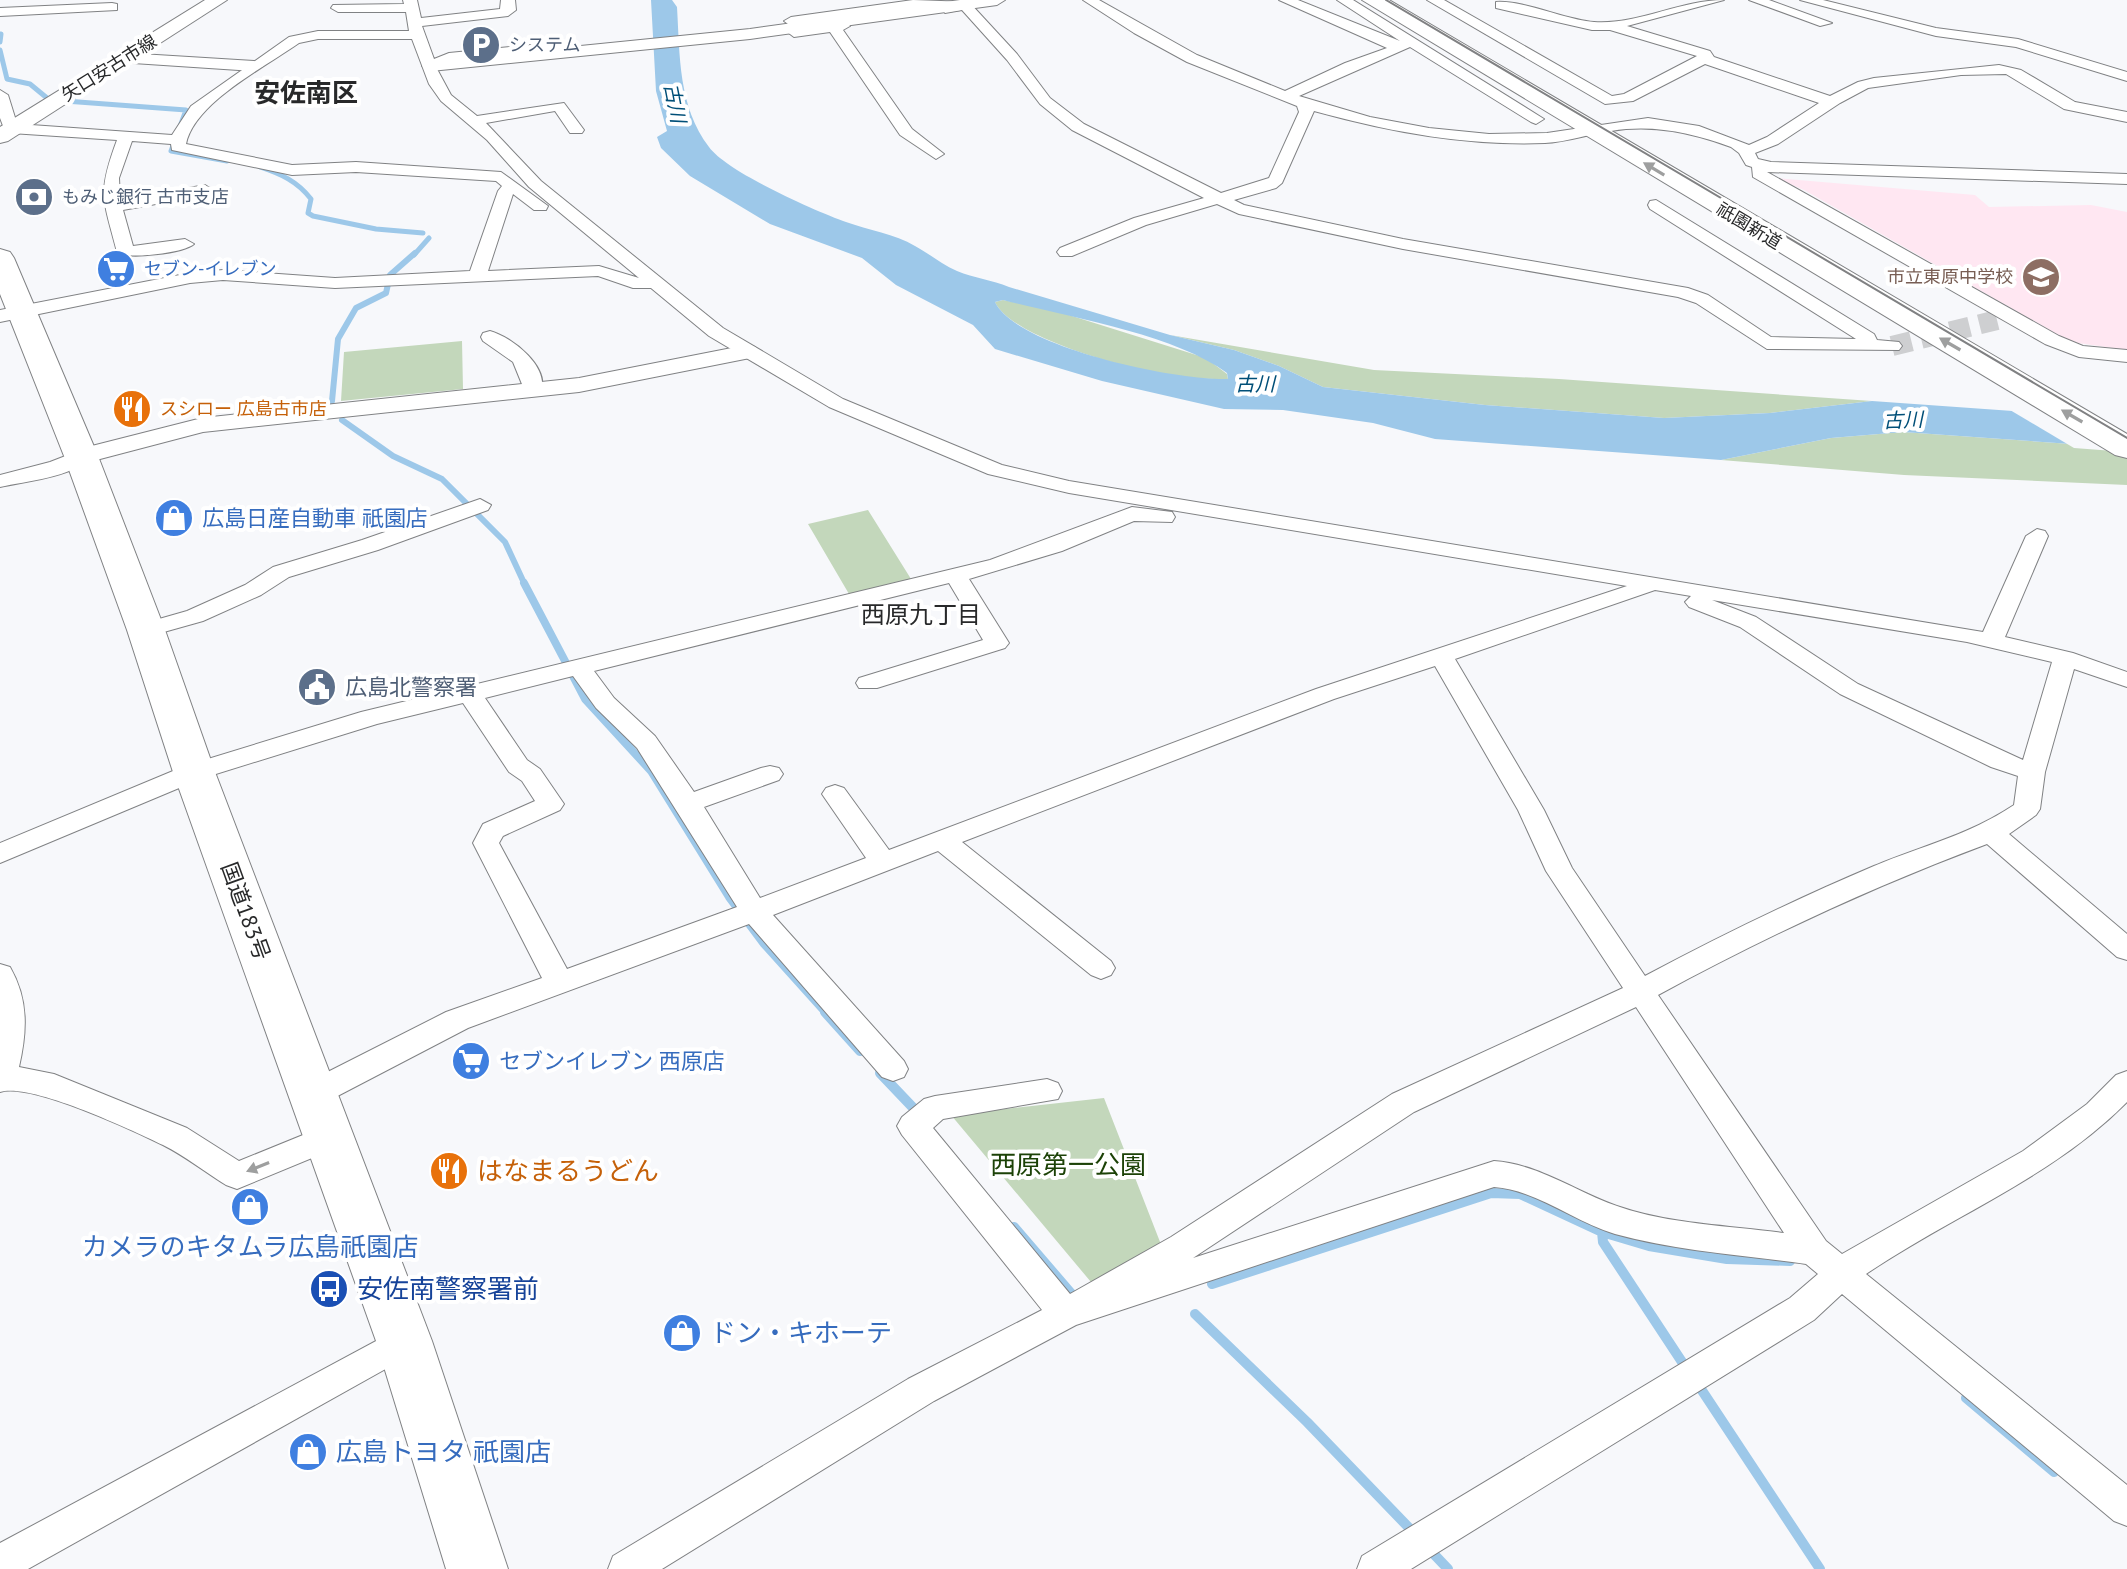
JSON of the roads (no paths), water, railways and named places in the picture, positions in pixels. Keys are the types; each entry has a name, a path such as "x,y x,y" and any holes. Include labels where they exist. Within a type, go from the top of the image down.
{"highway":[{"name":"祇園新道","path":"1407,0 1515,66 2127,420"},
{"name":"祇園新道","path":"1354,1 1515,66 1589,131 2127,448"},
{"name":"国道183号","path":"0,258 11,313 81,456 146,630 194,772 315,1093 404,1341 477,1569"}],"main road":[{"name":"矢口安古市線","path":"5,132 218,0"}],"street":[{"path":"0,95 5,132 173,139 196,109 254,66 302,37 413,17 503,13 509,10 508,0"},
{"path":"964,5 952,10 834,27 792,27 791,21 943,0 964,5 1012,57 1045,101 1078,127 1239,209 1403,244 1682,292 1702,299 1767,343 1892,346"},
{"path":"431,66 750,34 997,0"},
{"path":"1090,0 1151,38 1239,80 1411,130 1444,135 1547,138 1652,121 1723,139 1746,150 1760,149 1862,85 1889,79 2007,69 2064,103 2087,111 2127,117"},
{"path":"1286,0 1448,75"},
{"path":"1434,0 1465,18 1515,66 1610,101 1628,98 1705,59 1832,102"},
{"path":"1666,0 1685,7"},
{"path":"1465,18 1506,2 1592,26 1611,26 1717,0"},
{"path":"1756,0 1827,23"},
{"path":"1809,0 1936,32 2018,43 2127,77"},
{"path":"1354,1 1536,119"},
{"path":"302,37 299,35 343,4 413,17"},
{"path":"0,12 112,7"},
{"path":"413,17 436,84 446,98 477,124 535,184 653,284 747,352 836,403 995,470 1069,487 1653,581 1991,641 2065,658 2127,680"},
{"path":"1611,26 1705,54 1705,59"},
{"path":"834,27 906,132 936,154"},
{"path":"1296,99 1298,89 1413,42"},
{"path":"431,66 449,57 558,45"},
{"path":"124,58 254,66"},
{"path":"1468,76 1515,66"},
{"path":"1066,252 1098,235 1270,185 1276,180 1307,112 1296,99"},
{"path":"477,124 559,106 576,130"},
{"path":"477,124 477,138 497,164 498,171 494,176"},
{"path":"126,137 111,178 113,207 126,252 185,244"},
{"path":"173,139 183,150 292,170 378,168 494,176 543,209 565,210"},
{"path":"1746,150 1752,162 1760,166 2127,179"},
{"path":"1760,166 1759,174 2005,319 2079,351 2127,356"},
{"path":"478,275 506,191 513,186"},
{"path":"113,207 205,190"},
{"path":"1704,199 1664,210 1867,338 1869,346"},
{"path":"11,313 190,278 223,275 303,282 599,271 618,276 631,284 653,284"},
{"path":"490,337 510,347 533,379 533,390"},
{"path":"0,481 57,467 81,456 202,425 533,390 720,360 747,352"},
{"path":"146,630 195,616 253,590 281,572 472,508"},
{"path":"0,854 194,772 356,722 569,668 796,616 955,574 1054,546 1132,514 1235,522 1252,515"},
{"path":"1991,641 2037,536"},
{"path":"868,683 997,643 955,574"},
{"path":"315,1093 457,1020 744,915 1325,694 1628,594 1653,581"},
{"path":"1653,581 1679,597 1719,608 1748,622 1849,689 2000,761 2032,772"},
{"path":"1441,656 1531,810 1560,871 1814,1251 2127,1508"},
{"path":"627,1569 921,1390 1066,1314 1183,1247 1403,1103 1597,1015 1719,949 1885,872 1991,833 2027,809 2032,772 2065,658"},
{"path":"569,668 646,742 688,803 744,915 893,1069"},
{"path":"469,693 518,766 531,775 551,804 492,830 486,843 559,982"},
{"path":"688,803 770,774"},
{"path":"835,794 883,862"},
{"path":"1991,833 2127,950"},
{"path":"942,840 1101,968"},
{"path":"0,975 10,993 10,1045 0,1079 43,1082 176,1137 237,1176 330,1137"},
{"path":"1376,1569 1802,1309 1859,1259 2055,1149 2108,1104 2127,1083"},
{"path":"1047,1091 924,1117 1066,1314"},
{"path":"1066,1314 1494,1174 1511,1175 1535,1184 1615,1220 1653,1229 1814,1251"},
{"path":"0,1564 404,1341"}],"water":[{"name":"古川","path":"651,0 672,0 677,7 682,80 691,115 709,147 752,179 832,217 907,242 963,273 1170,335 1234,350 1279,366 1323,387 1485,405 1664,418 1770,413 1872,401 2127,419 2127,448 1903,432 1831,438 1721,460 1435,439 1373,423 1283,410 1224,409 1102,381 995,349 973,325 896,285 862,258 770,224 690,176 661,148 657,137 667,131 656,91","holes":["1003,300 1150,337 1205,359 1227,373 1228,379 1139,368 1065,347 1009,319 995,302"]}],"waterway":[{"path":"0,42 1,34"},
{"path":"0,50 7,79 30,84 47,98"},
{"path":"65,101 186,110 171,151 227,161"},
{"path":"260,167 282,175 300,187 311,199 308,213 313,216 376,229 423,233"},
{"path":"414,255 429,238"},
{"path":"332,401 338,339 356,308 386,293 390,275 415,253"},
{"path":"342,420 393,456 442,479 505,542 525,584"},
{"path":"525,584 585,699 651,771 729,897 764,944 827,1014"},
{"path":"825,1012 860,1051"},
{"path":"880,1073 920,1115"},
{"path":"1212,1284 1491,1193 1520,1194 1602,1232"},
{"path":"1014,1227 1075,1298"},
{"path":"1602,1232 1649,1246 1727,1259 1790,1261"},
{"path":"1602,1232 1603,1242 1686,1368"},
{"path":"1195,1314 1307,1422 1414,1533"},
{"path":"1701,1389 1820,1569"},
{"path":"1966,1398 2054,1472"},
{"path":"1429,1549 1448,1569"}],"tunnel":[{"path":"1892,346 1997,320"}],"tram line":[{"path":"1386,0 2127,438"}],"place":[{"name":"システム","path":"481,45"},
{"name":"もみじ銀行 古市支店","path":"34,197"},
{"name":"セブン-イレブン","path":"116,269"},
{"name":"市立東原中学校","path":"2041,277"},
{"name":"スシロー 広島古市店","path":"132,409"},
{"name":"広島日産自動車 祇園店","path":"174,518"},
{"name":"広島北警察署","path":"317,687"},
{"name":"セブンイレブン 西原店","path":"471,1061"},
{"name":"はなまるうどん","path":"449,1171"},
{"name":"カメラのキタムラ広島祇園店","path":"250,1207"},
{"name":"安佐南警察署前","path":"329,1289"},
{"name":"ドン・キホーテ","path":"682,1333"},
{"name":"広島トヨタ 祇園店","path":"308,1452"}],"district":[{"name":"安佐南区","path":"306,93"},
{"name":"西原九丁目","path":"921,615"}],"park label":[{"name":"西原第一公園","path":"1068,1165"}]}
